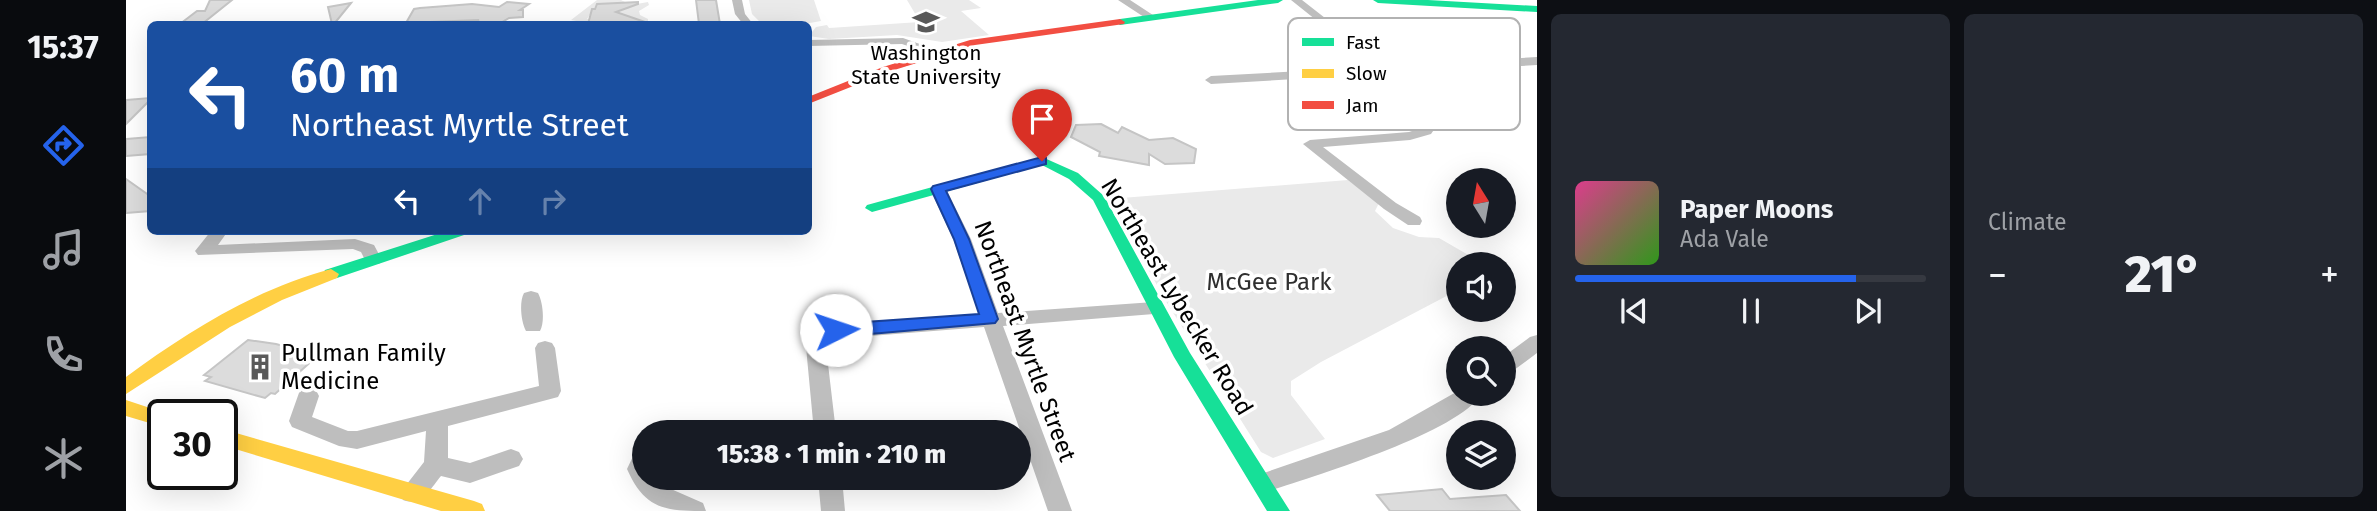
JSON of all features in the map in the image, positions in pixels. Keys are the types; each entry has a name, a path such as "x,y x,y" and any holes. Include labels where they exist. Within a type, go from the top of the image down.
{"street":[{"path":"737,0 741,16 745,21"},
{"path":"1123,0 1151,17"},
{"path":"812,99 936,52 974,42 1278,0"},
{"path":"1296,0 1318,18"},
{"path":"1378,0 1537,9"},
{"path":"812,43 903,41 936,52"},
{"path":"1211,80 1288,76"},
{"path":"1414,221 1390,206 1310,144 1410,136 1427,130"},
{"name":"Northeast Lybecker Road","path":"938,189 1042,161 1053,164 1090,187 1154,308 1279,511"},
{"path":"872,208 938,189"},
{"name":"Northeast Myrtle Street","path":"938,189 962,239 1060,511"},
{"path":"217,235 204,251 355,244 368,249 373,260"},
{"path":"126,387 178,350 244,310 304,284 450,235"},
{"path":"531,297 533,326"},
{"path":"824,420 816,346 821,335 836,330 1154,308"},
{"path":"1516,358 1537,342"},
{"path":"307,396 300,421 351,440 550,391 545,348"},
{"path":"1263,483 1344,457 1417,429 1455,406"},
{"path":"126,408 147,414"},
{"path":"412,493 436,465 437,420"},
{"path":"238,442 474,511"},
{"path":"436,465 470,473 511,459"},
{"path":"657,490 661,496 694,511"},
{"path":"831,490 833,511"}],"green space":[{"path":"597,0 621,0 631,5 648,2 649,5 639,11 648,21 614,21 618,18 620,8 617,3 597,4 587,19 593,21 571,20"},
{"path":"749,0 814,0 821,21 759,21 752,14"},
{"path":"907,0 969,0 981,8 961,11 989,35 942,42 897,35 829,39 812,36 816,27 827,25 829,28 920,22"},
{"name":"McGee Park","path":"1348,180 1379,203 1375,211 1393,228 1419,237 1439,238 1463,252 1446,252 1446,296 1321,362 1291,381 1291,395 1325,439 1273,458 1261,452 1167,303 1109,199"}],"building":[{"path":"210,0 232,0 206,21 184,21 197,11 205,11"},
{"path":"696,0 716,0 720,21 699,21"},
{"path":"507,2 529,4 520,10 523,10 523,17 504,21 407,21 414,9 472,4 499,7"},
{"path":"638,2 616,12 642,21 589,21 592,9 595,9 597,4"},
{"path":"351,3 336,21 331,21 328,7"},
{"path":"147,98 147,103 126,124 126,100"},
{"path":"1101,124 1118,133 1122,127 1149,140 1173,138 1196,149 1194,163 1165,164 1149,154 1149,165 1099,156 1100,152 1071,137 1076,125"},
{"path":"147,137 147,154 126,156 126,139"},
{"path":"126,179 147,194 147,211 126,213"},
{"name":"Pullman Family Medicine","path":"248,340 276,344 305,352 302,355 315,358 275,394 271,393 265,398 205,381 211,377 204,375"},
{"path":"1442,489 1450,499 1506,495 1520,511 1390,511 1377,495"}],"traffic: fast":[{"path":"1120,22 1278,0"},
{"path":"1378,0 1537,9"},
{"path":"872,208 1042,161 1081,181 1099,199 1183,357 1279,511"},
{"path":"331,274 450,235"}],"traffic: slow":[{"path":"126,387 174,352 224,322 276,296 331,274"},
{"path":"126,408 147,414"},
{"path":"238,442 474,511"}],"traffic: jam":[{"path":"812,99 887,69 974,42 1120,22"}],"place":[{"name":"Washington State University","path":"926,22"},
{"name":"Pullman Family Medicine","path":"260,367"}],"route":[{"path":"836,330 989,319 962,239 938,189 1042,161"}]}
